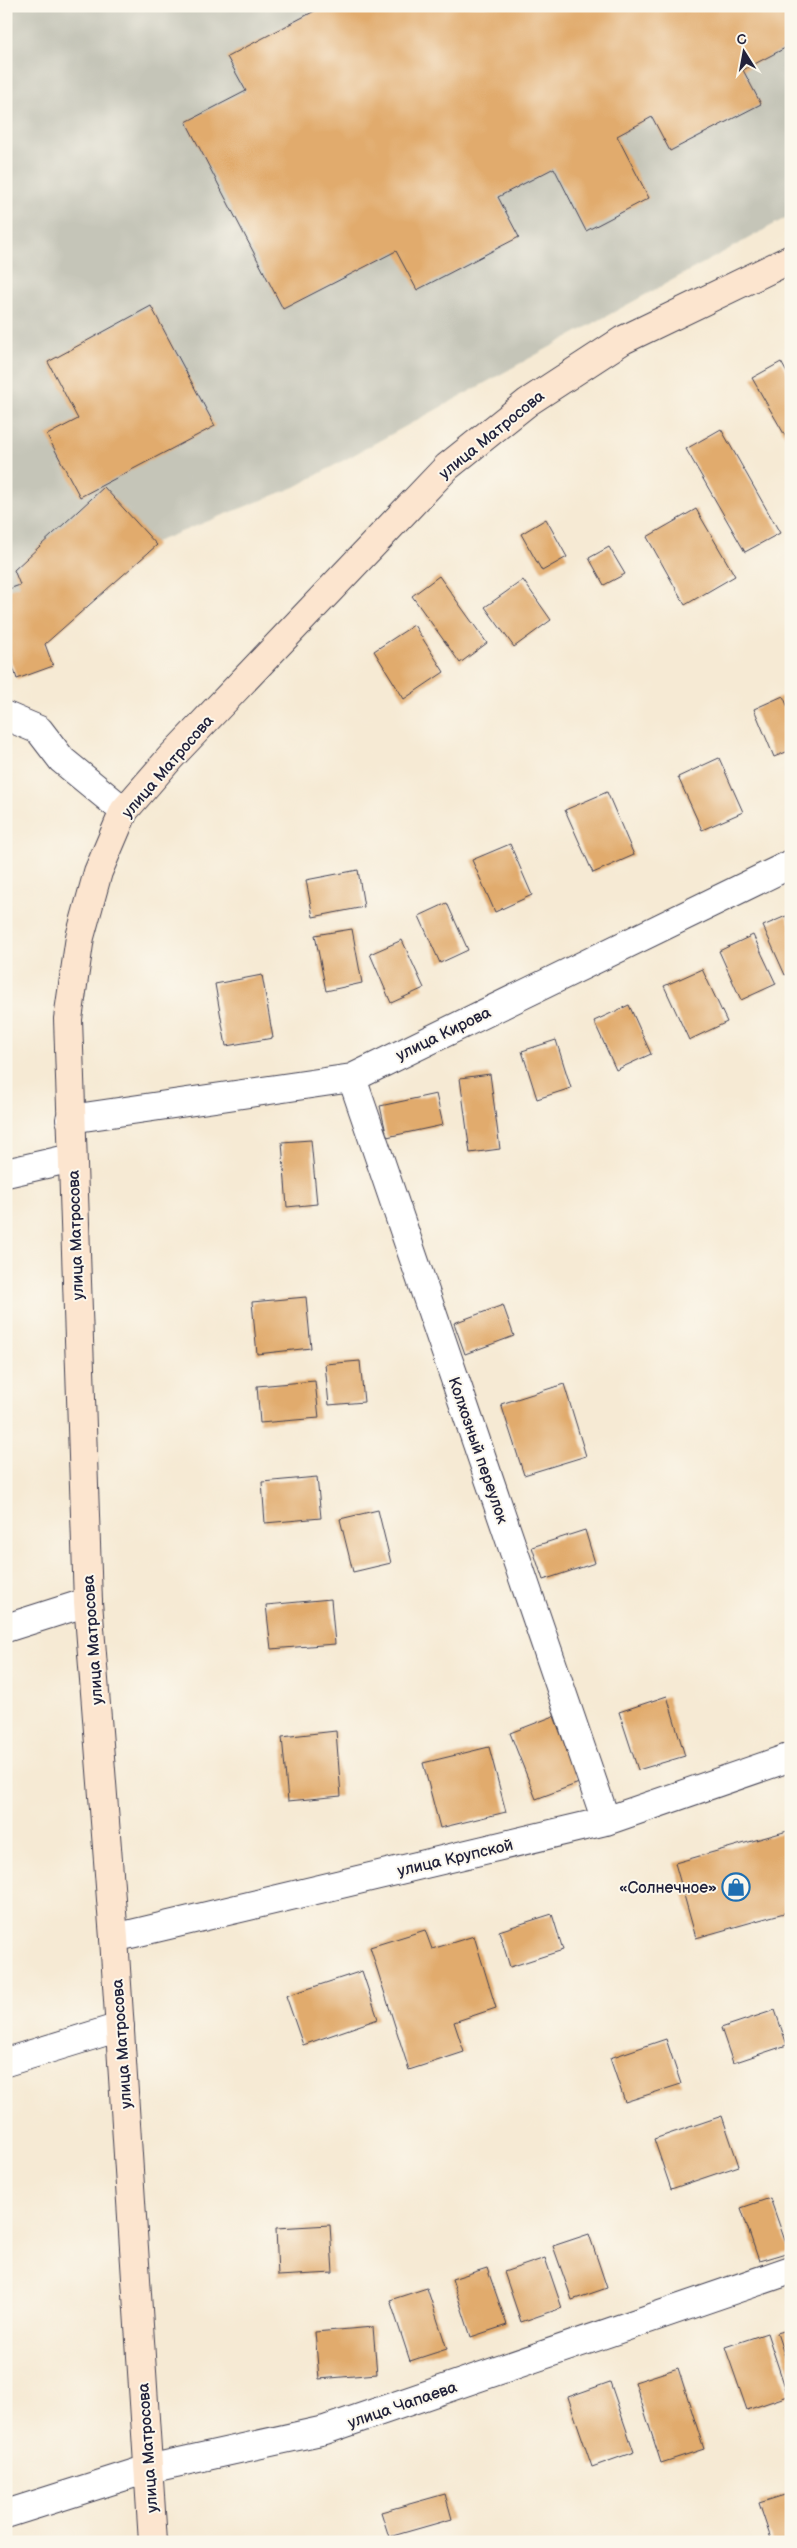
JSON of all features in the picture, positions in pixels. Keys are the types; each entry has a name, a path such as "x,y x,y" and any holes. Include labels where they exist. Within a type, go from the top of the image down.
{"main road":[{"name":"улица Матросова","path":"154,2542 114,1938 88,1602 70,1119 68,1019 80,937 98,872 124,811 170,758 447,467 528,402 623,340 791,259"}],"street":[{"path":"6,716 39,730 62,760 124,811"},
{"name":"улица Кирова","path":"70,1119 352,1078 791,864"},
{"name":"Колхозный переулок","path":"352,1078 606,1822"},
{"path":"6,1173 72,1158"},
{"path":"6,1628 88,1602"},
{"name":"улица Крупской","path":"114,1938 606,1822 791,1757"},
{"path":"6,2062 120,2027"},
{"name":"улица Чапаева","path":"6,2514 148,2469 325,2430 791,2270"}],"shaded area":[{"path":"6,6 791,6 791,215 295,487 6,601"}],"building":[{"path":"324,6 791,6 791,45 743,70 761,104 670,151 652,117 617,136 649,198 586,231 554,168 498,197 519,237 417,290 396,251 283,309 186,122 246,91 227,57"},
{"path":"151,306 215,426 80,497 47,435 78,419 48,362"},
{"path":"781,362 791,380 791,446 752,378"},
{"path":"721,429 780,533 745,552 686,449"},
{"path":"104,487 157,545 45,644 53,666 17,679 6,646 6,590 20,585 14,570"},
{"path":"696,509 735,576 685,605 647,537"},
{"path":"546,519 567,557 542,571 521,534"},
{"path":"609,547 625,574 604,585 589,558"},
{"path":"439,576 487,643 460,663 412,596"},
{"path":"523,580 551,620 514,647 485,607"},
{"path":"414,625 444,672 404,699 374,651"},
{"path":"783,696 791,714 791,750 774,757 754,709"},
{"path":"719,758 743,812 702,830 678,777"},
{"path":"607,792 634,855 593,873 565,810"},
{"path":"510,844 532,895 495,912 472,860"},
{"path":"358,870 364,907 313,917 306,880"},
{"path":"447,903 468,950 440,963 419,916"},
{"path":"786,916 791,926 791,972 785,975 763,926"},
{"path":"352,929 362,983 326,991 315,935"},
{"path":"753,935 776,984 741,1000 719,951"},
{"path":"402,940 424,988 391,1003 370,954"},
{"path":"702,969 727,1022 689,1040 664,986"},
{"path":"262,975 273,1038 226,1046 215,984"},
{"path":"629,1005 651,1054 616,1070 594,1021"},
{"path":"556,1040 571,1088 537,1099 522,1051"},
{"path":"490,1074 500,1149 470,1153 460,1078"},
{"path":"436,1094 443,1125 387,1137 380,1106"},
{"path":"311,1140 317,1204 287,1207 282,1142"},
{"path":"306,1297 311,1348 257,1354 252,1302"},
{"path":"503,1305 514,1336 465,1354 454,1323"},
{"path":"360,1361 364,1402 329,1405 325,1364"},
{"path":"315,1381 319,1418 260,1423 257,1386"},
{"path":"564,1384 586,1456 524,1475 501,1404"},
{"path":"317,1477 321,1518 265,1523 262,1482"},
{"path":"378,1510 391,1563 353,1572 340,1519"},
{"path":"585,1530 595,1563 543,1580 532,1547"},
{"path":"331,1599 335,1644 271,1649 266,1605"},
{"path":"667,1696 685,1756 638,1770 619,1712"},
{"path":"554,1716 579,1783 536,1799 510,1733"},
{"path":"336,1731 341,1796 288,1801 282,1737"},
{"path":"489,1747 506,1812 440,1828 423,1763"},
{"name":"«Солнечное»","path":"791,1830 791,1911 696,1938 675,1863"},
{"path":"552,1914 563,1950 510,1967 499,1931"},
{"path":"425,1930 432,1949 474,1936 496,2008 454,2022 464,2052 409,2070 370,1947"},
{"path":"362,1971 378,2019 303,2045 286,1996"},
{"path":"775,2010 787,2045 733,2063 721,2028"},
{"path":"666,2039 681,2084 625,2102 610,2058"},
{"path":"722,2116 739,2166 671,2189 654,2139"},
{"path":"770,2198 789,2252 759,2261 741,2208"},
{"path":"330,2225 333,2273 278,2276 276,2228"},
{"path":"589,2234 607,2288 572,2300 553,2246"},
{"path":"545,2258 562,2308 521,2322 504,2272"},
{"path":"487,2268 507,2325 471,2337 452,2279"},
{"path":"427,2288 447,2349 410,2361 390,2300"},
{"path":"373,2327 377,2374 319,2379 315,2332"},
{"path":"791,2329 791,2372 790,2372 777,2333"},
{"path":"767,2333 788,2396 747,2410 725,2347"},
{"path":"678,2368 704,2449 661,2463 635,2382"},
{"path":"610,2382 634,2452 592,2467 568,2397"},
{"path":"791,2493 791,2542 772,2542 759,2503"},
{"path":"445,2494 452,2519 389,2537 381,2512"}],"place":[{"name":"«Солнечное»","path":"736,1887"}]}
